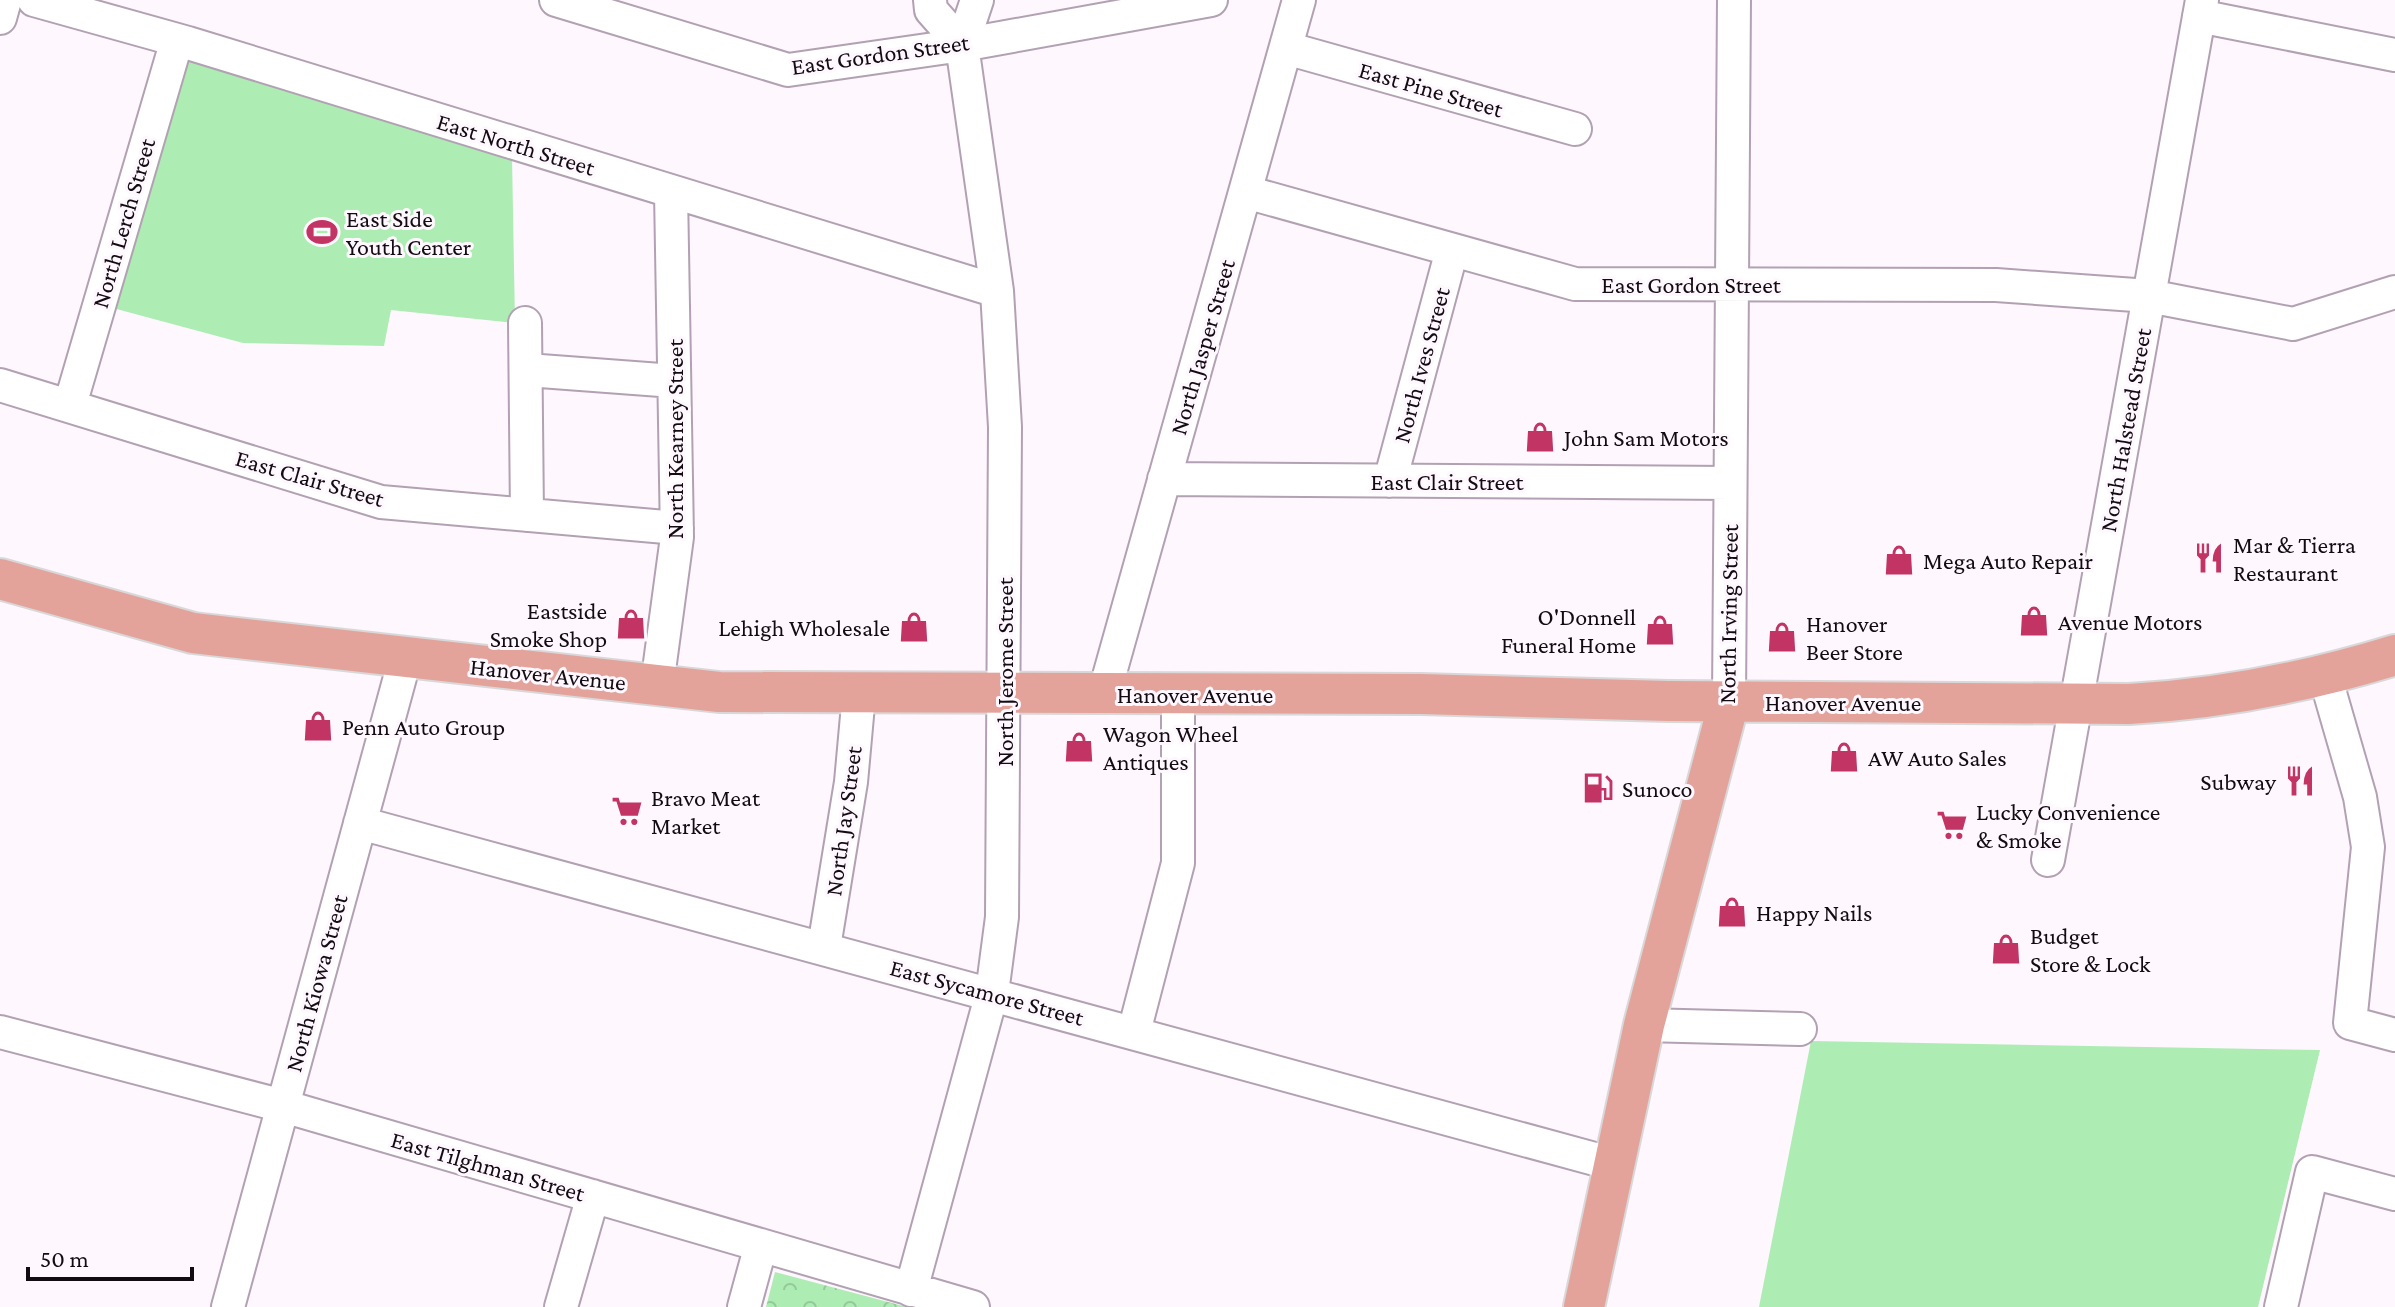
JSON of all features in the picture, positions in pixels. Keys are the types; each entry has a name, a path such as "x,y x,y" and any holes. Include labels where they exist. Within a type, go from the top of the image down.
{"main road":[{"name":"Hanover Avenue","path":"0,579 193,633 719,692 1436,694 1729,702 2076,703 2200,700 2325,676 2395,655"},
{"name":"North Irving Street","path":"1584,1307 1644,1025 1729,702"}],"street":[{"path":"0,18 5,0"},
{"name":"East North Street","path":"34,0 177,40 997,291"},
{"name":"East Gordon Street","path":"556,0 788,70 962,45 1211,0"},
{"path":"930,0 931,10 962,45"},
{"name":"North Jerome Street","path":"911,1290 992,993 1002,917 1005,427 997,291 962,45 977,0"},
{"name":"North Irving Street","path":"1729,702 1734,0"},
{"path":"2201,8 2395,55"},
{"name":"North Halstead Street","path":"2048,860 2201,8"},
{"name":"East Pine Street","path":"1291,19 1575,129"},
{"name":"North Jasper Street","path":"1104,694 1246,192 1291,19"},
{"name":"North Lerch Street","path":"70,405 177,40"},
{"name":"North Kearney Street","path":"657,685 677,528 671,192"},
{"name":"East Gordon Street","path":"1246,192 1575,284 1996,285 2149,296 2293,324 2395,292"},
{"name":"North Ives Street","path":"1390,481 1452,250"},
{"path":"525,323 527,515"},
{"path":"527,370 674,381"},
{"name":"East Clair Street","path":"0,385 381,502 677,528"},
{"name":"East Clair Street","path":"1164,479 1730,483"},
{"name":"North Kiowa Street","path":"228,1307 405,659"},
{"path":"2325,676 2363,809 2368,847 2350,1023 2395,1035"},
{"name":"North Jay Street","path":"824,947 851,782 859,694"},
{"path":"1134,1032 1178,863 1178,694"},
{"name":"East Sycamore Street","path":"360,823 1613,1164"},
{"path":"1644,1025 1800,1029"},
{"name":"East Tilghman Street","path":"0,1032 283,1106 973,1307"},
{"path":"2281,1307 2312,1172 2395,1194"},
{"path":"561,1307 593,1196"},
{"path":"744,1307 761,1245"}],"green space":[{"name":"East Side Youth Center","path":"183,55 512,157 515,323 391,310 384,346 243,343 109,307"},
{"path":"1811,1041 2320,1050 2258,1307 1759,1307"},
{"path":"775,1272 907,1307 766,1307"}],"place":[{"name":"East Side Youth Center","path":"322,232"},
{"name":"John Sam Motors","path":"1540,437"},
{"name":"Mar & Tierra Restaurant","path":"2209,558"},
{"name":"Mega Auto Repair","path":"1899,560"},
{"name":"Avenue Motors","path":"2034,621"},
{"name":"Eastside Smoke Shop","path":"631,624"},
{"name":"Lehigh Wholesale","path":"914,627"},
{"name":"O'Donnell Funeral Home","path":"1660,630"},
{"name":"Hanover Beer Store","path":"1782,637"},
{"name":"Penn Auto Group","path":"318,726"},
{"name":"Wagon Wheel Antiques","path":"1079,747"},
{"name":"AW Auto Sales","path":"1844,757"},
{"name":"Subway","path":"2300,781"},
{"name":"Sunoco","path":"1598,788"},
{"name":"Bravo Meat Market","path":"627,811"},
{"name":"Lucky Convenience & Smoke","path":"1952,825"},
{"name":"Happy Nails","path":"1732,912"},
{"name":"Budget Store & Lock","path":"2006,949"}]}
